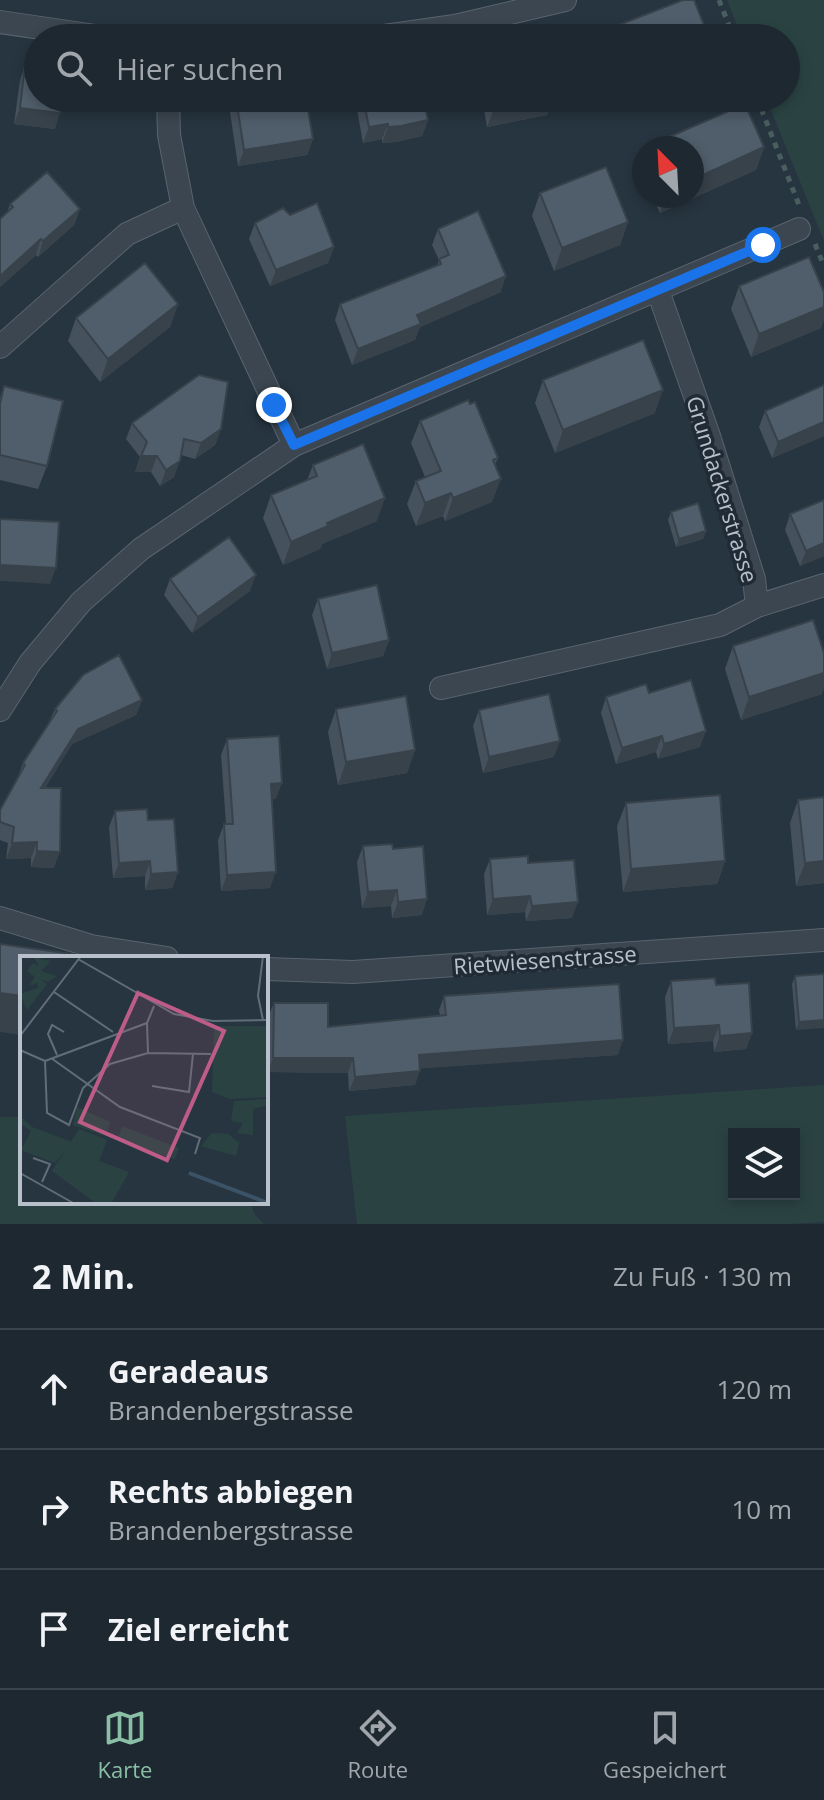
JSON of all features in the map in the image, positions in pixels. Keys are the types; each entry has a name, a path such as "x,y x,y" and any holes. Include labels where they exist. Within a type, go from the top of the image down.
{"street":[{"path":"463,24 565,0"},
{"path":"0,22 24,26"},
{"path":"168,112 169,135 183,208 294,445"},
{"path":"0,347 127,234 183,208"},
{"path":"0,710 30,663 81,602 141,549 294,445 658,291 801,223"},
{"name":"Grundackerstrasse","path":"441,688 720,625 757,606 749,565 709,436 658,291"},
{"path":"757,606 824,585"},
{"path":"0,918 91,946 154,956"},
{"name":"Rietwiesenstrasse","path":"268,969 353,972 824,940"}],"path":[{"path":"719,0 728,24"},
{"path":"762,112 801,223"}],"green space":[{"path":"727,0 824,0 824,241 772,112 800,112 800,24 736,24"},
{"path":"824,1085 824,1222 357,1224 345,1116"},
{"path":"0,1117 20,1117 20,1204 251,1204 255,1215 264,1224 0,1224"}],"building":[{"path":"683,0 694,0 703,24 621,24"},
{"path":"24,74 24,108 20,108"},
{"path":"238,112 308,112 313,139 244,150"},
{"path":"366,112 426,112 428,120 401,126 388,127 388,124 369,127"},
{"path":"727,112 749,112 764,147 704,174 704,136 671,136"},
{"path":"606,167 628,222 562,248 540,193"},
{"path":"47,172 80,209 0,276 0,219 13,207 10,204"},
{"path":"317,203 334,247 276,270 255,223 283,208 290,215"},
{"path":"478,211 506,276 417,315 421,324 358,349 340,304 441,264 439,259 449,255 438,229"},
{"path":"809,257 824,292 824,307 759,334 739,286"},
{"path":"145,263 178,304 108,359 76,318"},
{"path":"643,340 663,390 563,430 543,380"},
{"path":"199,375 228,382 221,429 201,443 184,439 180,461 166,470 157,456 141,456 147,442 132,423"},
{"path":"824,385 824,422 778,442 765,411"},
{"path":"4,386 63,401 47,466 0,455 0,404"},
{"path":"468,400 470,404 475,402 498,458 493,460 501,479 453,498 451,493 425,503 416,481 441,471 420,421"},
{"path":"363,444 385,498 291,542 271,495 317,476 313,465"},
{"path":"824,500 824,543 806,551 790,514"},
{"path":"698,503 706,531 679,539 671,512"},
{"path":"0,519 59,522 56,568 0,565"},
{"path":"229,537 256,575 198,617 170,579"},
{"path":"377,585 389,640 332,653 318,599"},
{"path":"813,620 824,653 824,673 749,697 733,646"},
{"path":"119,655 142,700 78,729 41,788 61,788 60,852 37,851 37,842 12,843 14,827 0,822 0,810 25,765 23,763 57,711 55,709 83,675"},
{"path":"691,680 706,731 664,744 662,736 622,748 606,697 646,684 649,693"},
{"path":"549,694 560,741 489,757 479,710"},
{"path":"406,696 415,750 346,762 336,709"},
{"path":"279,736 282,783 271,784 276,872 227,875 224,824 233,824 227,739"},
{"path":"720,795 725,861 631,869 626,803"},
{"path":"824,797 824,861 805,863 798,800"},
{"path":"147,809 148,820 174,819 178,872 151,874 150,861 119,863 115,811"},
{"path":"392,844 393,849 423,846 427,899 398,902 397,890 368,892 363,846"},
{"path":"528,856 528,863 574,860 578,902 532,906 530,896 493,899 490,859"},
{"path":"0,944 86,956 20,956 20,996 0,993"},
{"path":"824,974 824,1020 799,1022 795,976"},
{"path":"715,978 716,985 749,983 752,1033 720,1036 719,1025 674,1028 671,981"},
{"path":"619,984 623,1040 419,1055 420,1071 355,1077 353,1058 273,1058 274,1003 328,1003 328,1027 446,1015 444,996"}],"route":[{"path":"274,405 294,445 763,245"}]}
